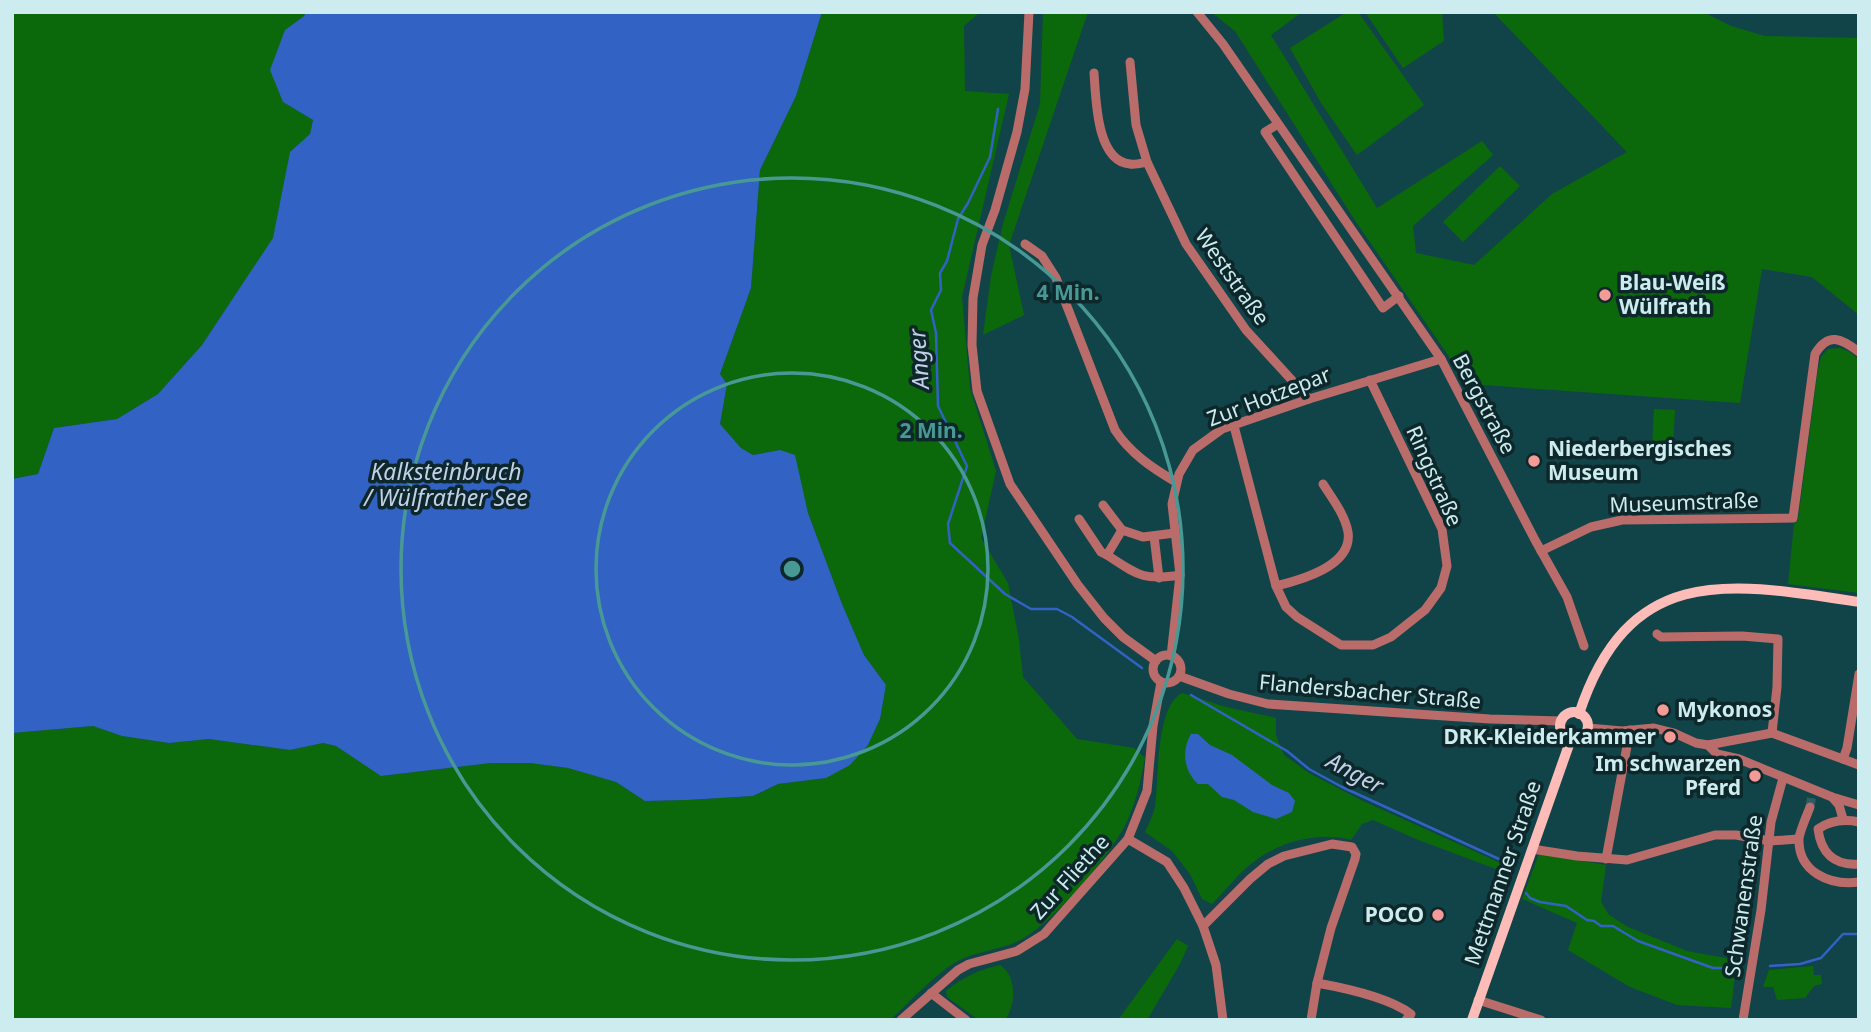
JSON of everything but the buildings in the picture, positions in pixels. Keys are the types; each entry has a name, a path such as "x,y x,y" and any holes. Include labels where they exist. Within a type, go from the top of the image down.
{"main road":[{"path":"1579,714 1594,673 1612,643 1634,621 1670,597 1712,588 1738,587 1859,601"},
{"path":"1569,714 1579,714 1585,718 1588,728 1580,739 1571,740 1561,730 1562,721 1569,714"},
{"name":"Mettmanner Straße","path":"1472,1020 1571,740"}],"street":[{"path":"1029,12 1027,66 1017,132 982,245 973,298 972,340 977,391 1010,484 1091,602 1123,637 1156,661"},
{"name":"Bergstraße","path":"1196,12 1223,44 1441,359 1570,605 1584,646"},
{"name":"Weststraße","path":"1130,62 1136,125 1146,162 1186,244 1246,330 1309,399"},
{"path":"1094,73 1100,124 1106,146 1115,158 1129,164 1146,162"},
{"path":"1278,124 1265,132 1383,308 1399,296"},
{"path":"1025,244 1042,256 1056,278 1115,430 1128,447 1147,464 1177,482"},
{"name":"Museumstraße","path":"1541,551 1591,527 1622,520 1793,518 1815,354 1821,344 1830,339 1848,344 1859,352"},
{"name":"Zur Hotzepar","path":"1171,656 1180,575 1172,504 1186,460 1200,444 1222,429 1441,359"},
{"name":"Ringstraße","path":"1234,426 1276,586 1286,607 1341,645 1373,645 1391,637 1425,610 1441,588 1447,566 1442,529 1370,380"},
{"path":"1276,586 1317,572 1336,561 1347,545 1348,531 1344,520 1323,484"},
{"path":"1103,505 1122,530 1143,537 1175,533"},
{"path":"1079,519 1101,552 1133,572 1154,579 1180,575"},
{"path":"1107,555 1122,530"},
{"path":"1154,536 1160,578"},
{"path":"1657,634 1661,638 1753,636 1777,639 1777,687 1772,733"},
{"path":"1164,655 1171,656 1180,664 1179,676 1173,682 1161,682 1153,673 1156,661 1164,655"},
{"path":"1843,759 1853,721 1859,674"},
{"name":"Flandersbacher Straße","path":"1179,676 1229,694 1268,704 1490,719 1562,721"},
{"name":"Zur Fliethe","path":"901,1020 948,977 969,964 1017,951 1044,934 1128,839 1147,791 1153,726 1161,682"},
{"path":"1588,728 1630,730 1654,727 1708,745 1772,733 1859,765"},
{"path":"1606,859 1630,730"},
{"path":"1708,745 1717,754 1739,760 1813,792 1859,805"},
{"name":"Schwanenstraße","path":"1743,1020 1770,841 1770,822 1783,778"},
{"path":"1832,797 1839,806 1843,820"},
{"path":"1810,807 1798,839 1802,858 1816,874 1838,883 1859,882"},
{"path":"1859,822 1843,820 1818,829 1826,855 1836,862 1859,864"},
{"path":"1532,849 1627,860 1715,835 1736,835 1770,841 1798,839"},
{"path":"1128,839 1171,866 1203,926 1216,965 1223,1020"},
{"path":"1203,926 1268,864 1284,856 1332,844 1352,848 1356,854 1338,906 1317,983 1311,1020"},
{"path":"1317,983 1402,1007 1409,1017"},
{"path":"931,993 966,1020"},
{"path":"1478,1000 1541,1020"}],"green space":[{"path":"12,12 306,12 285,30 283,102 313,120 310,134 290,153 274,237 202,345 158,394 117,419 54,428 38,474 12,479"},
{"path":"822,12 980,12 964,26 965,91 1009,94 962,297 970,388 996,471 981,538 1008,583 1023,677 1077,739 1134,748 1145,758 1128,819 1097,866 1067,901 1037,929 1007,946 971,955 954,963 890,1020 12,1020 12,733 93,726 122,736 169,743 209,739 290,750 323,743 336,746 382,776 491,763 530,763 568,768 616,782 645,801 753,796 778,784 826,778 868,745 880,719 886,685 864,655 842,604 808,513 801,485 780,450 753,455 741,448 720,424 727,384 720,374 751,288 760,170 796,96"},
{"path":"1043,12 1088,12 1009,245 1024,315 983,335 991,276 1003,224 1040,104"},
{"path":"1211,12 1302,12 1271,35 1377,208 1482,141 1493,155 1413,226 1416,253 1474,265 1552,194 1627,152 1493,12 1703,12 1731,26 1765,36 1859,38 1859,315 1812,277 1762,269 1740,403 1468,384 1354,219 1235,31"},
{"path":"1347,12 1358,12 1424,105 1357,155 1321,103 1290,48"},
{"path":"1365,12 1442,12 1444,41 1403,68"},
{"path":"1500,166 1520,186 1463,242 1443,222"},
{"path":"1840,348 1859,360 1859,593 1788,584 1794,524 1798,520 1818,369 1821,357 1828,349"},
{"path":"1654,409 1675,410 1673,448 1652,447"},
{"path":"1182,693 1226,707 1276,718 1276,735 1284,755 1309,773 1363,801 1514,869 1512,875 1373,820 1362,824 1351,840 1312,838 1273,850 1246,868 1212,904 1202,899 1190,874 1172,851 1145,832 1155,807 1163,728 1173,701"},
{"path":"1539,854 1606,865 1601,902 1609,915 1628,927 1687,951 1737,960 1731,1008 1677,1005 1630,987 1568,950 1577,923 1522,899"},
{"path":"1177,939 1188,946 1147,1020 1118,1020"},
{"path":"1000,965 1010,976 1013,991 1011,1007 1005,1020 979,1020 947,997 946,991 965,978"},
{"path":"1813,966 1814,975 1821,975 1822,984 1814,986 1805,998 1777,1000 1773,987 1763,987 1769,970"}],"water":[{"name":"Kalksteinbruch / Wülfrather See","path":"306,12 822,12 796,96 760,170 751,288 720,374 727,384 720,424 741,448 753,455 780,450 795,455 808,513 842,604 864,655 886,685 880,719 868,745 850,765 826,778 778,784 753,796 645,801 616,782 568,768 530,763 491,763 381,776 336,746 323,743 290,750 209,739 169,743 122,736 93,726 12,733 12,479 38,474 54,428 117,419 158,394 202,345 273,238 290,152 310,134 313,120 283,102 270,70 285,30"},
{"path":"1191,734 1198,734 1210,745 1232,755 1272,785 1289,793 1295,801 1292,812 1276,819 1253,812 1234,800 1222,797 1208,784 1198,784 1187,767 1185,754"}],"waterway":[{"name":"Anger","path":"998,109 990,157 958,219 947,261 940,273 941,290 931,310 936,333 938,406 967,466 948,524 950,543 1005,594 1031,609 1057,609 1072,617 1142,668"},
{"name":"Anger","path":"1191,695 1287,751 1309,769 1342,787 1512,865"},
{"name":"Anger","path":"1526,893 1530,898 1566,906 1601,926 1613,926 1638,941 1713,968 1736,968"},
{"name":"Anger","path":"1770,966 1800,964 1821,958 1843,934 1859,934"}],"tunnel":[{"path":"1810,807 1812,794"}],"place":[{"name":"Blau-Weiß Wülfrath","path":"1605,295"},
{"name":"Niederbergisches Museum","path":"1534,461"},
{"name":"Mykonos","path":"1663,710"},
{"name":"DRK-Kleiderkammer","path":"1670,737"},
{"name":"Im schwarzen Pferd","path":"1755,776"},
{"name":"POCO","path":"1438,915"}]}
